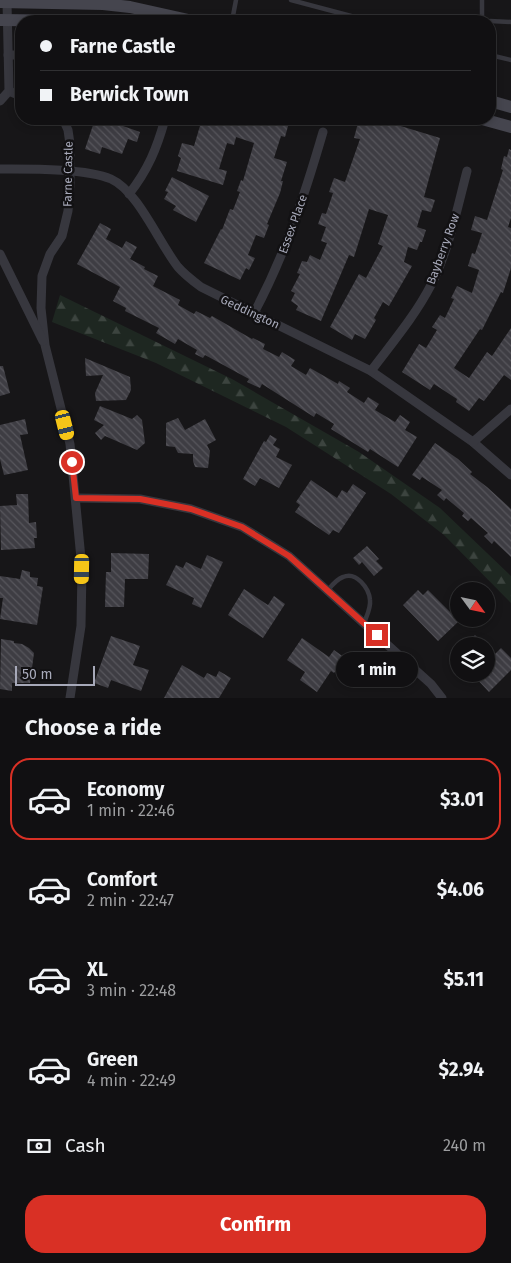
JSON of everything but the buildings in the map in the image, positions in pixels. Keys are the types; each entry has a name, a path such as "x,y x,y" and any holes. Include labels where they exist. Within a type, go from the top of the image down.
{"main road":[{"path":"5,1 83,1 130,7 166,15"},
{"path":"496,103 511,107"},
{"path":"496,123 511,127"}],"street":[{"path":"0,101 9,91 8,54 4,20 5,1"},
{"path":"34,2 35,15"},
{"path":"8,54 15,55"},
{"path":"9,91 15,94"},
{"name":"Farne Castle","path":"66,125 69,137 70,185 68,211 62,236 50,254 42,276 41,308 45,345 70,444 82,569 81,626 70,698"},
{"path":"129,194 143,177 153,159 163,125"},
{"name":"Essex Place","path":"254,312 277,266 291,230 323,132"},
{"name":"Geddington","path":"0,168 95,174 112,179 142,209 160,241 179,268 201,287 371,371 406,393 474,442 511,475"},
{"name":"Bayberry Row","path":"371,371 414,315 432,284 452,230 467,171"},
{"name":"Farne Castle","path":"0,254 45,345"},
{"path":"474,442 511,409"},
{"path":"76,498 140,499 191,509 242,527 289,556 431,684 442,698"}],"lane":[{"path":"233,15 236,0"},
{"path":"291,0 347,15"},
{"path":"482,0 482,15"},
{"path":"496,21 511,22"},
{"path":"496,56 511,60"},
{"path":"328,590 344,576 352,576 360,582 366,589 370,599 369,611 364,623"}],"green space":[{"path":"60,295 232,379 359,452 440,508 511,576 511,603 495,587 495,582 490,582 444,535 391,494 286,427 156,363 52,322"}],"route":[{"path":"72,462 76,498 140,499 191,509 242,527 289,556 377,635"}]}
